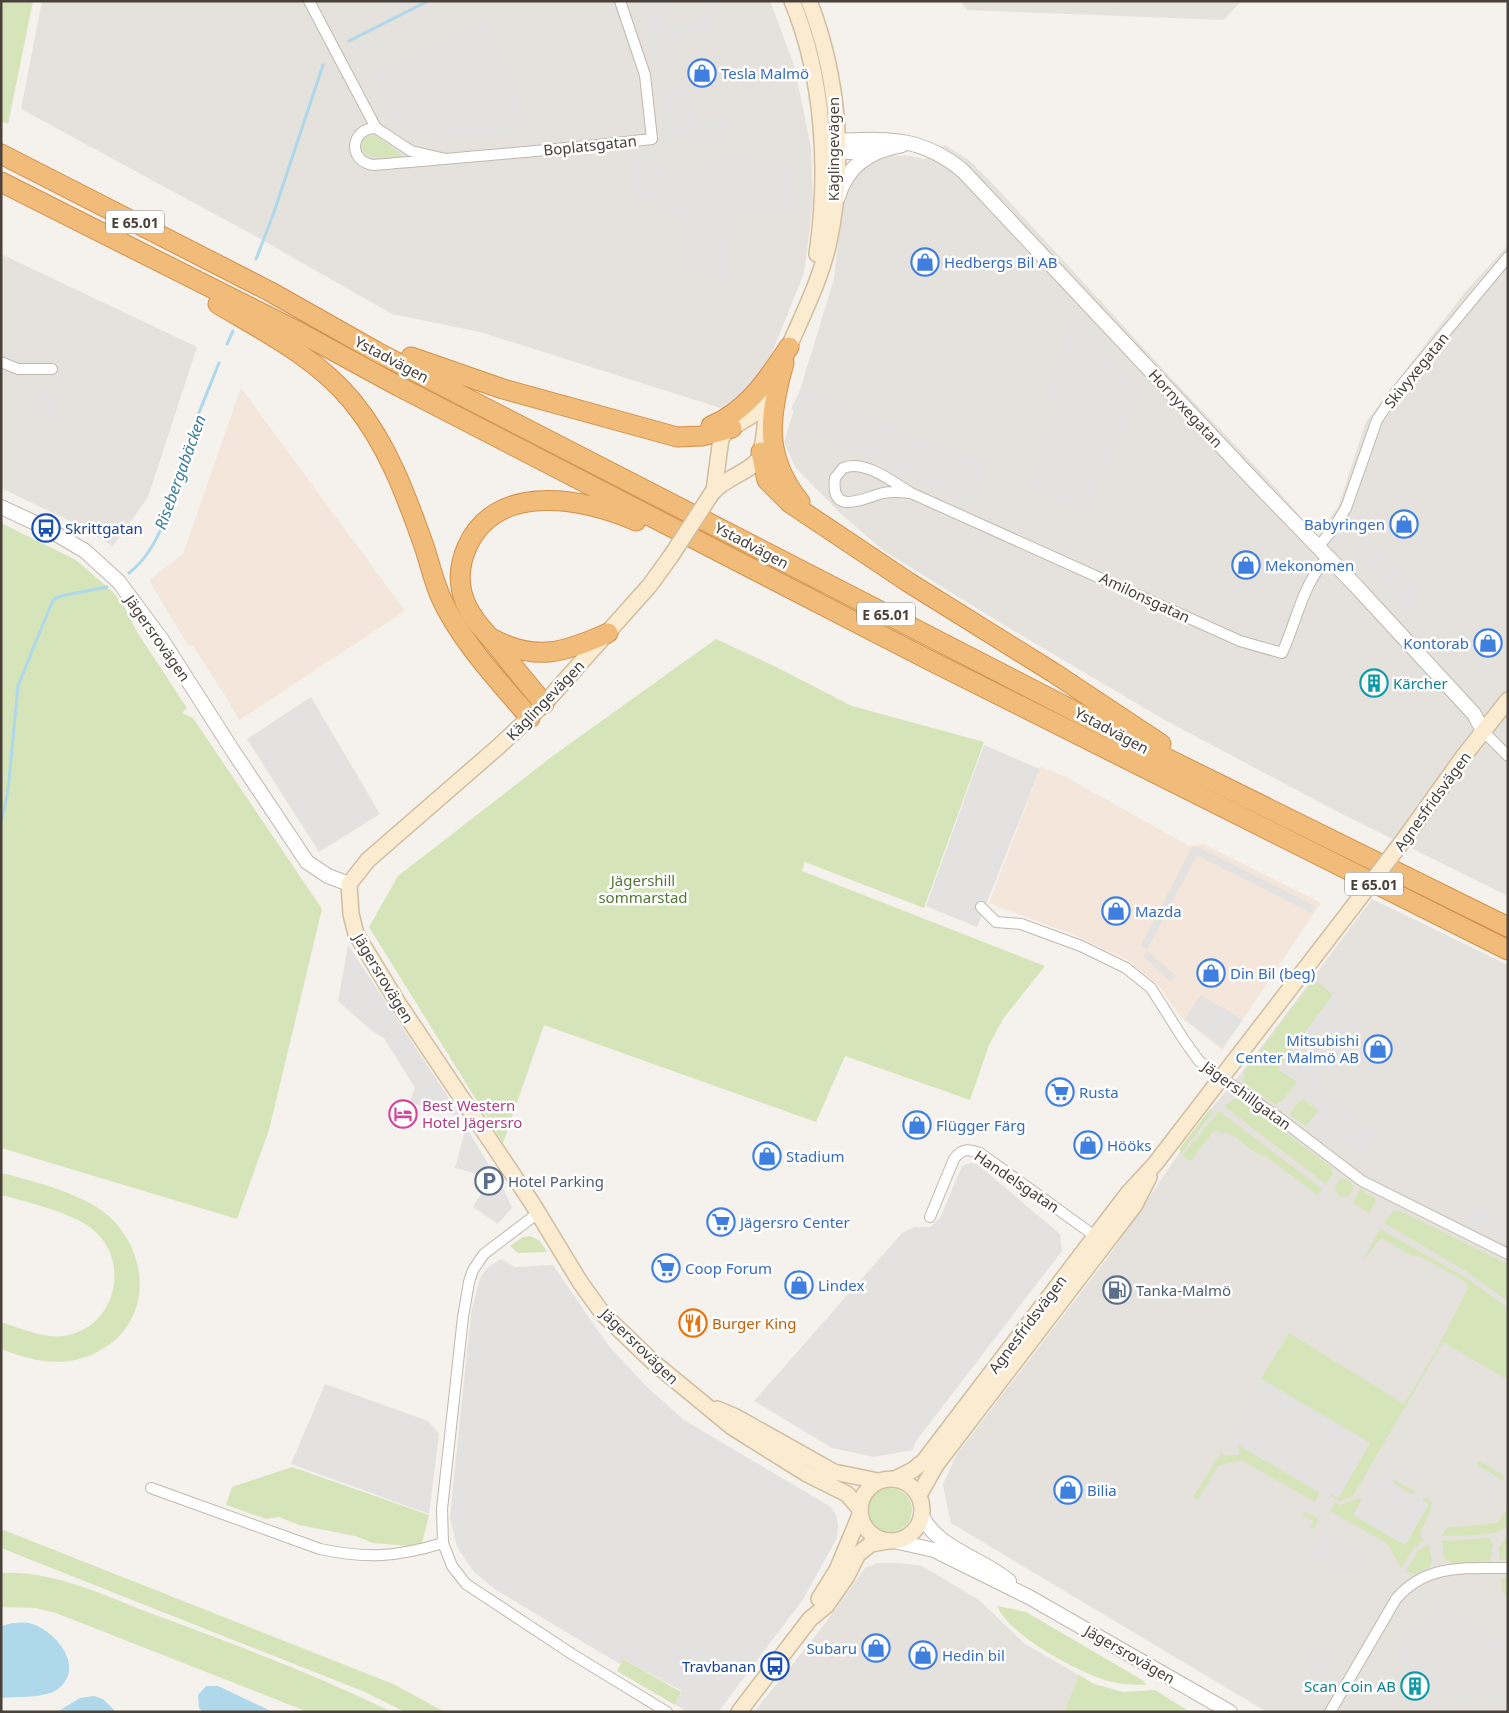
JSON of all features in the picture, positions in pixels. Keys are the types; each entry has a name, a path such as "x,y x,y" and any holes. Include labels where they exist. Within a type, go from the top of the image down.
{"highway":[{"name":"Ystadvägen","path":"1,154 269,290 377,352 1260,805 1508,928"},
{"name":"Ystadvägen","path":"1,182 297,331 398,386 761,574 1195,795 1508,950"},
{"path":"76,220 96,239 198,292 278,339 310,362 351,400 380,440 397,476 442,599 471,647 530,718"},
{"path":"269,290 299,301 393,349 443,370 542,400 677,437 702,436 732,428"},
{"path":"638,426 684,431 700,429 726,419 751,400 789,347"},
{"path":"789,347 774,403 772,442 776,461 786,483 811,517"},
{"path":"761,451 764,473 770,484 782,498 908,582 1260,805"},
{"path":"544,704 489,637 465,603 461,590 461,564 469,543 484,523 495,514 529,501 569,500 628,517 734,567 761,574"},
{"path":"489,637 518,650 549,653 578,647 608,633"}],"main road":[{"name":"Käglingevägen","path":"713,492 719,442 724,434 754,414 774,381 810,297 827,246 833,214 829,146 811,63 792,1"},
{"name":"Käglingevägen","path":"809,1 828,58 833,92 818,246 810,297"},
{"name":"Käglingevägen","path":"349,884 368,860 544,704 650,585 713,492 728,479 754,464 761,451 774,381"},
{"path":"732,428 744,428 752,431 760,441 761,451"},
{"name":"Agnesfridsvägen","path":"895,1479 913,1470 924,1461 1100,1240 1134,1206 1155,1164 1223,1078 1508,700"},
{"name":"Jägersrovägen","path":"349,884 351,914 356,934 398,1003 538,1213 580,1282 603,1314 653,1362 732,1427 766,1450 847,1494 860,1512"},
{"name":"Agnesfridsvägen","path":"919,1495 936,1465 1100,1240"},
{"name":"Jägersrovägen","path":"706,1405 736,1417 834,1472 878,1481"},
{"path":"739,1712 810,1619 826,1606 858,1554 871,1544 891,1541 912,1533 922,1516 922,1502 919,1495 906,1482 895,1479 878,1481 865,1492 860,1512 837,1570 817,1602 810,1619"},
{"path":"860,1512 867,1530 880,1539 891,1541"}],"street":[{"path":"309,1 376,128"},
{"name":"Boplatsgatan","path":"446,159 411,151 376,128 365,130 357,137 357,154 363,162 374,165 446,159 652,139 645,75 620,1"},
{"name":"Hornyxegatan","path":"829,146 887,140 917,144 940,153 963,171 1474,714 1483,731 1508,756"},
{"path":"833,214 840,190 856,164 890,147 917,144"},
{"path":"829,146 878,152"},
{"name":"Skivyxegatan","path":"1323,552 1333,529 1346,508 1377,420 1395,393 1508,257"},
{"path":"1,362 18,369 52,369"},
{"name":"Amilonsgatan","path":"911,493 892,492 857,503 847,502 842,500 836,493 835,478 842,468 859,466 889,479 911,493 1240,641 1282,653 1323,552"},
{"name":"Jägersrovägen","path":"1,506 46,528 85,551 119,582 162,640 232,751 307,862 328,876 349,884"},
{"name":"Jägershillgatan","path":"981,907 996,922 1021,924 1081,946 1126,968 1151,988 1199,1060 1223,1078 1362,1181 1508,1254"},
{"name":"Handelsgatan","path":"930,1217 954,1159 959,1152 968,1149 980,1153 1100,1240"},
{"path":"538,1213 484,1254 473,1270 469,1282 457,1364 442,1509 443,1543 452,1566 466,1584 572,1654 667,1712"},
{"path":"151,1488 320,1549 342,1554 401,1555 443,1543"},
{"name":"Jägersrovägen","path":"922,1516 927,1528 936,1537 999,1572 1029,1597"},
{"name":"Jägersrovägen","path":"891,1541 934,1550 1029,1597 1230,1712"},
{"path":"1330,1712 1396,1600 1410,1585 1440,1571 1508,1568"}],"shaded area":[{"path":"42,1 770,1 794,65 811,147 813,203 804,273 765,370 730,411 480,332 392,314 257,237 21,109"},
{"path":"960,1 1241,1 1224,20 967,10"},
{"path":"662,11 667,27 715,13 719,27 675,40 681,62 658,69 643,17"},
{"path":"488,16 530,126 505,135 436,143 392,119 371,75"},
{"path":"682,84 683,86 688,85 698,119 729,120 728,142 664,140 660,91"},
{"path":"945,145 969,160 995,186 1171,378 1275,487 1317,537 1338,507 1366,422 1466,291 1508,245 1508,896 1338,812 1163,719 1004,625 884,551 839,512 795,467 784,442 834,279 841,211 848,189 865,165 886,155 911,156 924,159"},
{"path":"660,151 661,168 674,172 686,171 729,155 775,158 796,170 791,215 737,213 727,281 703,276 681,262 681,217 662,214 662,202 630,204 627,152"},
{"path":"1,254 197,347 148,497 113,546 74,523 1,488"},
{"path":"1074,313 1139,384 1135,388 1142,396 1088,516 1026,487 1042,450 1036,448 1056,401 1039,392"},
{"path":"804,383 891,424 990,463 976,508 799,428 803,414 791,409"},
{"path":"40,387 65,398 54,424 28,413"},
{"path":"241,388 405,611 239,720 193,646 188,645 149,580 183,554"},
{"path":"1367,537 1423,596 1406,612 1350,554"},
{"path":"311,697 380,814 319,852 247,739"},
{"path":"984,745 1040,769 977,927 926,906"},
{"path":"1041,767 1066,777 1189,846 1203,844 1321,903 1222,1050 1182,1018 1159,986 1126,959 1074,935 989,903"},
{"path":"1192,847 1198,847 1315,906 1311,913 1197,855 1147,950 1141,945"},
{"path":"1372,899 1508,965 1508,1712 1267,1712 951,1523 943,1484 957,1454 1109,1256 1201,1121 1250,1062"},
{"path":"348,945 462,1118 410,1102 415,1088 384,1038 372,1031 338,1001"},
{"path":"1147,951 1176,976 1171,982 1143,956"},
{"path":"1201,995 1243,1020 1222,1048 1185,1019"},
{"path":"1333,995 1369,1022 1320,1086 1381,1134 1362,1157 1336,1137 1322,1139 1306,1126 1319,1111 1304,1100 1297,1082 1278,1069"},
{"name":"Hotel Parking","path":"466,1127 503,1188 512,1208 498,1224 473,1207 482,1193 478,1174 455,1168"},
{"path":"971,1163 977,1164 1060,1234 1062,1251 916,1441 913,1450 874,1457 832,1448 754,1401 902,1233 915,1227 931,1227 940,1218 962,1166"},
{"path":"1475,1199 1482,1202 1481,1207 1508,1220 1508,1240 1465,1219"},
{"path":"501,1259 515,1267 553,1265 608,1345 647,1387 684,1420 831,1507 836,1515 838,1525 837,1538 802,1601 718,1712 687,1712 675,1704 682,1691 623,1659 620,1664 496,1590 474,1572 457,1547 450,1517 471,1313 480,1278 487,1268"},
{"path":"1261,1379 1370,1443 1338,1498 1331,1494 1320,1492 1226,1438"},
{"path":"325,1384 428,1421 439,1434 429,1514 291,1464"},
{"path":"1385,1453 1424,1476 1420,1483 1381,1460"},
{"path":"1476,1465 1496,1476 1493,1483 1473,1472"},
{"path":"1377,1474 1429,1504 1405,1545 1353,1515"},
{"path":"1493,1483 1499,1487 1487,1507 1481,1503"},
{"path":"1324,1527 1369,1553 1355,1577 1348,1573 1346,1576 1331,1567 1328,1571 1308,1556"},
{"path":"877,1563 922,1566 979,1600 1025,1644 1079,1675 1064,1712 754,1712 824,1625 865,1568"},
{"path":"1437,1601 1508,1643 1508,1709 1473,1691 1465,1705 1391,1660 1412,1621 1422,1626"},
{"path":"1321,1645 1338,1655 1324,1678 1300,1664 1310,1648 1317,1652"}],"green space":[{"path":"1,1 33,1 8,124 1,121"},
{"path":"375,135 402,155 400,158 379,158 365,153 362,150 363,141 368,136"},
{"path":"1,523 76,560 113,592 125,608 137,632 187,708 182,713 193,718 322,909 269,1130 237,1219 1,1148"},
{"name":"Jägershill sommarstad","path":"716,639 852,706 984,742 924,908 805,862 806,856 802,871 1045,966 1003,1019 989,1045 970,1100 845,1056 816,1122 544,1025 503,1143 369,927 398,876 554,755"},
{"path":"1314,979 1333,995 1278,1069 1297,1082 1282,1101 1275,1105 1244,1083 1243,1073"},
{"path":"1238,1097 1331,1167 1333,1174 1326,1184 1224,1106"},
{"path":"1304,1100 1320,1111 1306,1126 1291,1116 1290,1113 1298,1102"},
{"path":"1210,1109 1213,1112 1181,1154 1180,1148"},
{"path":"1219,1111 1322,1189 1317,1195 1265,1156 1253,1151 1233,1135 1227,1133 1222,1134 1214,1130 1192,1160 1182,1156"},
{"path":"1,1173 60,1190 90,1203 113,1220 127,1239 136,1259 140,1280 138,1301 131,1320 119,1336 102,1350 79,1359 49,1362 20,1356 1,1349 1,1322 56,1337 82,1330 96,1320 107,1306 113,1291 114,1274 112,1257 104,1241 91,1228 60,1212 1,1195"},
{"path":"1344,1179 1350,1182 1353,1188 1350,1194 1344,1197 1338,1194 1335,1188 1338,1182"},
{"path":"1360,1189 1375,1198 1375,1204 1369,1213 1353,1203"},
{"path":"1393,1211 1400,1211 1508,1264 1508,1301 1464,1270 1384,1223"},
{"path":"1380,1229 1463,1276 1508,1308 1508,1380 1443,1342 1353,1496 1340,1501 1330,1496 1331,1494 1338,1498 1370,1443 1261,1379 1289,1333 1404,1404 1437,1349 1468,1288 1466,1282 1419,1256 1412,1256 1381,1238 1363,1261"},
{"path":"530,1236 540,1241 547,1252 518,1253 510,1246 523,1237"},
{"path":"1237,1444 1320,1493 1315,1502 1241,1460 1218,1466 1198,1500 1193,1497 1221,1453 1225,1456 1239,1455 1240,1452"},
{"path":"1479,1461 1503,1475 1504,1481 1476,1465"},
{"path":"292,1467 429,1515 421,1547 373,1543 355,1536 299,1525 279,1517 266,1519 226,1505 232,1487"},
{"path":"1395,1480 1415,1492 1413,1495 1407,1492 1429,1505 1422,1500 1424,1497 1432,1503 1428,1518 1420,1531 1423,1541 1413,1549 1401,1569 1388,1544 1330,1511 1335,1502 1340,1505 1358,1498 1362,1500 1354,1515 1399,1487 1393,1483"},
{"path":"894,1488 906,1494 911,1501 911,1519 906,1526 899,1531 886,1532 874,1526 869,1519 868,1506 874,1494 881,1489"},
{"path":"1508,1509 1508,1526 1502,1530 1466,1536 1441,1536 1447,1528 1497,1523"},
{"path":"1305,1512 1319,1519 1314,1529 1310,1527 1313,1521 1302,1515"},
{"path":"1,1529 393,1684 445,1712 405,1712 365,1692 1,1548"},
{"path":"1508,1535 1508,1560 1499,1560 1499,1547"},
{"path":"1489,1538 1493,1544 1490,1561 1453,1564 1444,1558 1442,1541"},
{"path":"1429,1544 1432,1562 1430,1567 1416,1574 1405,1572 1418,1551"},
{"path":"1,1573 40,1575 77,1585 272,1660 392,1712 308,1712 56,1613 35,1608 1,1607"},
{"path":"1508,1577 1508,1600 1503,1592 1501,1578"},
{"path":"997,1606 1026,1612 1144,1681 1146,1685 1108,1681 1079,1670 1030,1641 1015,1629"},
{"path":"623,1659 681,1692 675,1705 617,1671"},
{"path":"1079,1675 1094,1684 1123,1692 1155,1690 1190,1712 1064,1712"}],"water":[{"path":"13,1623 26,1623 38,1626 57,1640 64,1650 69,1670 66,1680 58,1689 38,1696 1,1698 1,1626"},
{"path":"206,1686 218,1686 273,1712 203,1712 199,1708 198,1695"},
{"path":"94,1696 103,1699 116,1712 57,1712 80,1698"}],"waterway":[{"name":"Risebergabäcken","path":"349,41 428,1"},
{"name":"Risebergabäcken","path":"256,259 273,215 323,65"},
{"name":"Risebergabäcken","path":"227,344 233,331"},
{"name":"Risebergabäcken","path":"129,573 142,561 160,531 198,415 219,363"},
{"name":"Risebergabäcken","path":"1,824 8,791 18,686 50,607 54,599 61,596 107,587"}],"place":[{"name":"Tesla Malmö","path":"702,73"},
{"name":"Hedbergs Bil AB","path":"925,262"},
{"name":"Babyringen","path":"1404,524"},
{"name":"Skrittgatan","path":"46,528"},
{"name":"Mekonomen","path":"1246,565"},
{"name":"Kontorab","path":"1488,643"},
{"name":"Kärcher","path":"1374,683"},
{"name":"Mazda","path":"1116,911"},
{"name":"Din Bil (beg)","path":"1211,973"},
{"name":"Mitsubishi Center Malmö AB","path":"1378,1049"},
{"name":"Rusta","path":"1060,1092"},
{"name":"Best Western Hotel Jägersro","path":"403,1114"},
{"name":"Flügger Färg","path":"917,1125"},
{"name":"Hööks","path":"1088,1145"},
{"name":"Stadium","path":"767,1156"},
{"name":"Hotel Parking","path":"489,1181"},
{"name":"Jägersro Center","path":"721,1222"},
{"name":"Coop Forum","path":"666,1268"},
{"name":"Lindex","path":"799,1285"},
{"name":"Tanka-Malmö","path":"1117,1290"},
{"name":"Burger King","path":"693,1323"},
{"name":"Bilia","path":"1068,1490"},
{"name":"Subaru","path":"876,1648"},
{"name":"Hedin bil","path":"923,1655"},
{"name":"Travbanan","path":"775,1666"},
{"name":"Scan Coin AB","path":"1415,1686"}]}
